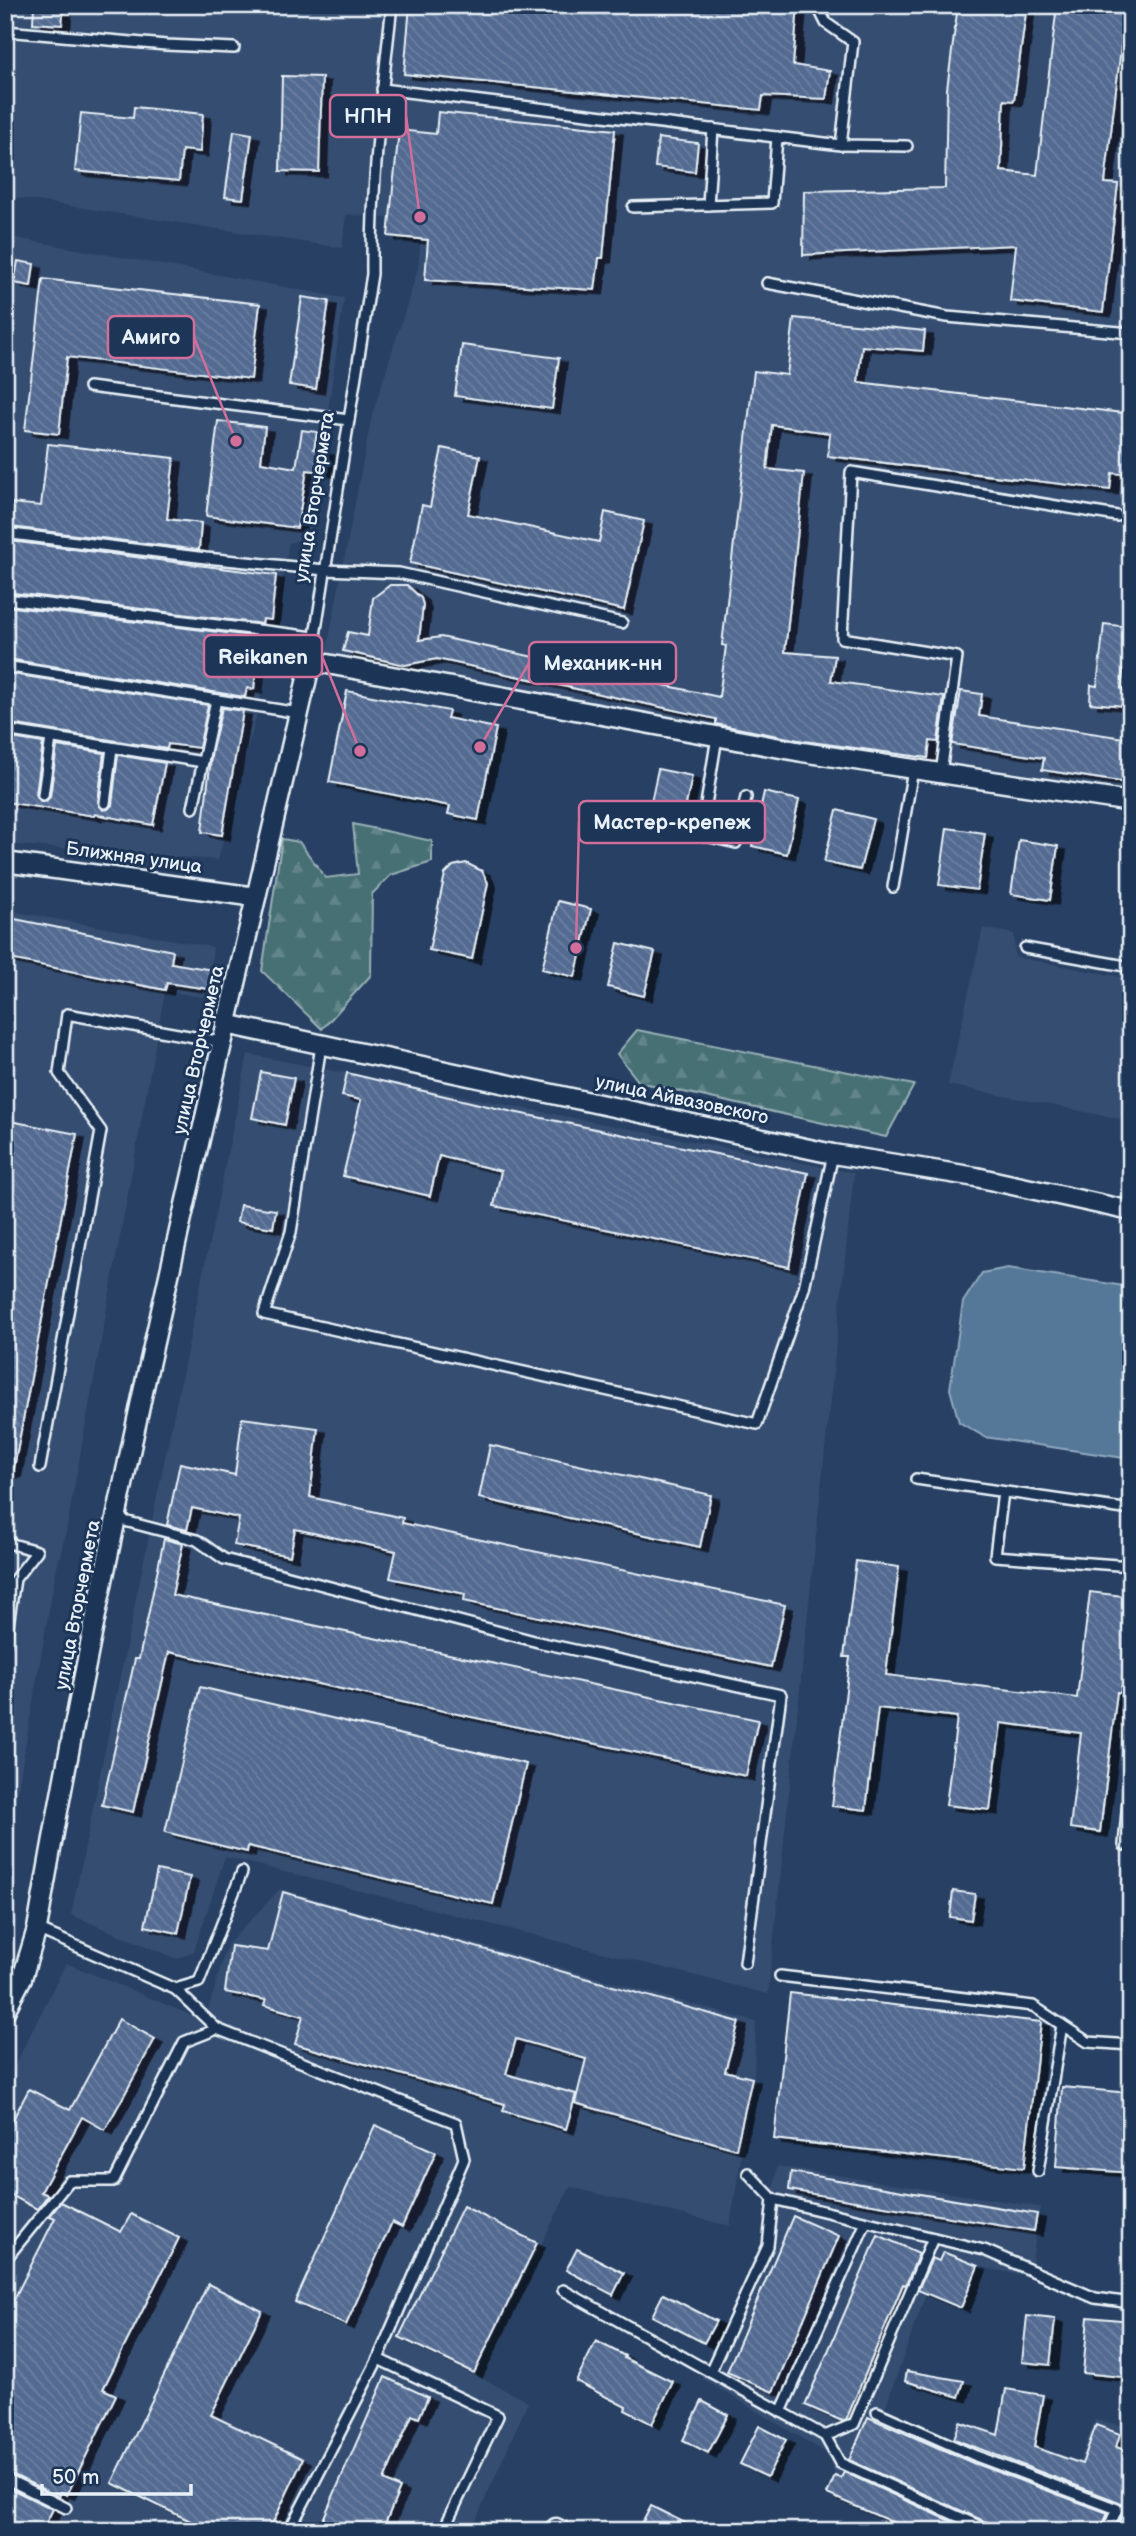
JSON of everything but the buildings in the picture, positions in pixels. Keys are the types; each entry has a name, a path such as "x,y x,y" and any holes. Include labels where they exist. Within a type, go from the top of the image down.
{"street":[{"path":"310,661 717,737 1131,802"},
{"name":"улица Вторчермета","path":"5,2011 22,1978 37,1929 102,1583 145,1381 310,661"},
{"name":"Ближняя улица","path":"5,862 256,897"},
{"name":"улица Айвазовского","path":"226,1024 833,1154 976,1177 1131,1211"}],"lane":[{"name":"улица Вторчермета","path":"310,661 372,274 372,228 382,89 392,5"},
{"path":"817,5 826,23 853,42 841,145"},
{"path":"5,30 166,45 234,48"},
{"path":"382,89 841,145 906,146"},
{"path":"708,205 713,129"},
{"path":"634,207 772,203 777,137"},
{"path":"767,283 947,317 1131,333"},
{"path":"5,297 5,311"},
{"path":"89,387 349,420"},
{"path":"941,774 957,657 842,638 850,472 1116,516"},
{"path":"12,534 325,570 399,573 622,623"},
{"path":"6,599 314,637"},
{"path":"5,666 299,713"},
{"path":"192,808 216,699"},
{"path":"5,730 203,762"},
{"path":"717,737 701,835 736,843 746,797"},
{"path":"43,795 51,738"},
{"path":"105,803 112,748"},
{"path":"893,887 914,769"},
{"path":"1025,948 1131,967"},
{"path":"40,1467 101,1131 59,1073 67,1014 222,1042"},
{"path":"321,1046 291,1232 264,1314 757,1424 804,1288 833,1154"},
{"path":"916,1479 1131,1510"},
{"path":"1003,1492 995,1556 1131,1566"},
{"path":"117,1519 197,1540 224,1559 538,1642 781,1695 745,1963"},
{"path":"5,1542 37,1551 15,1578 5,1644"},
{"path":"1131,1766 1124,1845 1131,1845"},
{"path":"175,1989 199,1982 242,1872"},
{"path":"37,1929 175,1989 217,2029 456,2123 464,2159 378,2359 289,2531"},
{"path":"780,1976 1033,2006 1088,2042 1131,2045"},
{"path":"1038,2171 1062,2025"},
{"path":"5,2260 69,2180 114,2180 184,2042 217,2029"},
{"path":"748,2174 773,2199 984,2250 1096,2298 1131,2303"},
{"path":"710,2372 768,2246 773,2199"},
{"path":"781,2412 866,2222"},
{"path":"825,2436 854,2424 933,2238"},
{"path":"563,2290 825,2436 840,2463 990,2531"},
{"path":"378,2359 498,2416 443,2531"},
{"path":"877,2412 976,2456 1117,2509 1107,2531"},
{"path":"5,2478 66,2508"}],"shaded area":[{"path":"5,5 1131,5 1131,790 707,730 326,654 372,415 418,269 422,222 346,214 342,248 5,196"},
{"path":"5,236 344,298 310,537 289,543 259,706 218,860 5,844"},
{"path":"5,910 213,947 207,998 165,991 66,1532 55,1575 5,1863"},
{"path":"983,928 1014,934 1015,957 1131,979 1131,1121 948,1085"},
{"path":"248,1054 854,1173 768,1994 225,1857 194,1951 177,1959 71,1915"},
{"path":"1008,1268 1131,1287 1131,1459 985,1437 959,1422 950,1389 963,1302 982,1273"},
{"path":"280,1889 756,2022 754,2077 730,2226 570,2187 476,2375 528,2402 471,2531 5,2531 5,2085 66,1963 205,2021 227,1945"},
{"path":"777,2166 1040,2207 1030,2276 978,2267 961,2308 926,2294 884,2411 951,2440 958,2419 1080,2461 1095,2420 1131,2427 1131,2531 913,2531 827,2494 835,2476 828,2454 703,2379 765,2242"}],"green space":[{"path":"353,824 432,841 432,862 391,875 372,894 371,975 322,1029 262,971 282,839 299,842 326,878 358,874"},
{"path":"637,1030 914,1085 886,1137 639,1082 617,1054"}],"place":[{"name":"НПН","path":"420,217"},
{"name":"Амиго","path":"236,441"},
{"name":"Механик-нн","path":"480,747"},
{"name":"Reikanen","path":"360,751"},
{"name":"Мастер-крепеж","path":"576,948"}]}
